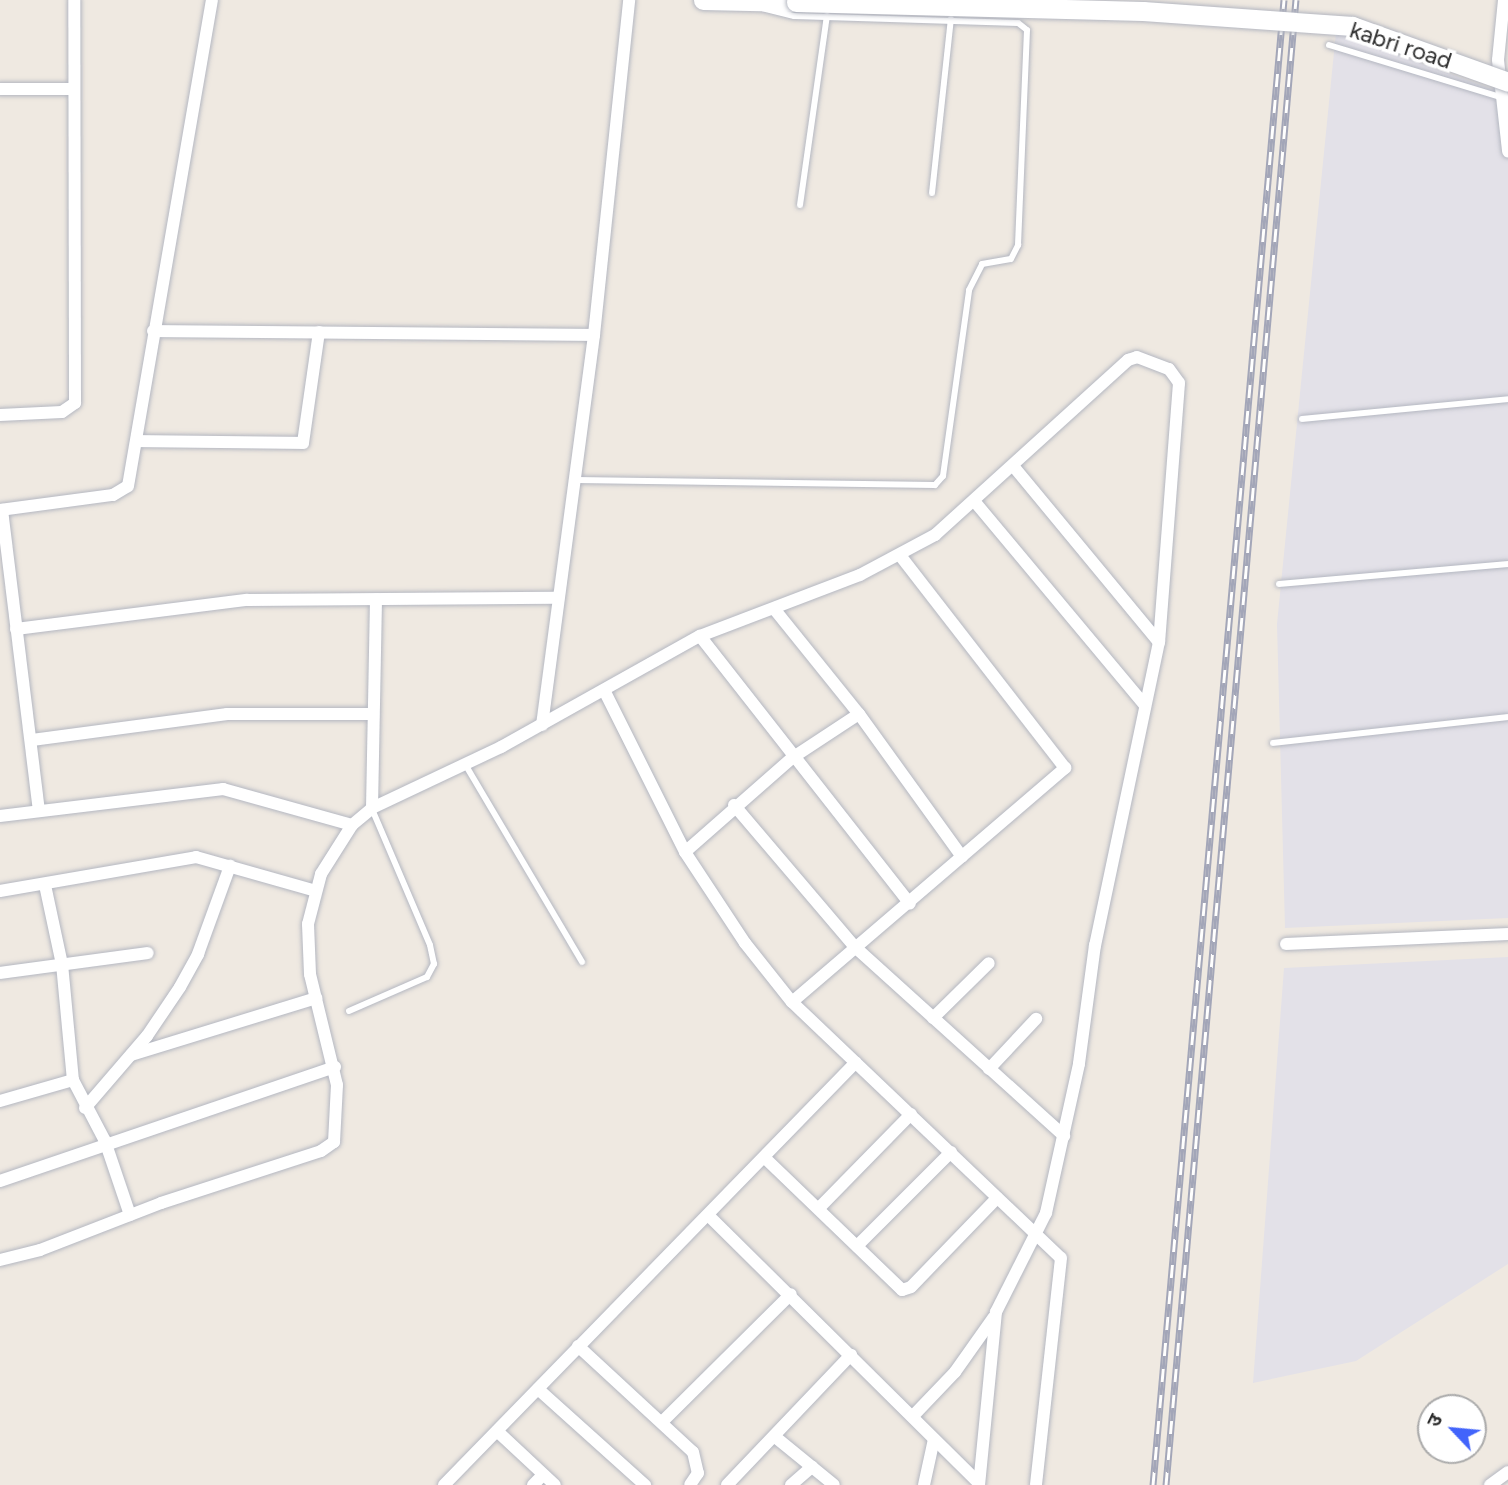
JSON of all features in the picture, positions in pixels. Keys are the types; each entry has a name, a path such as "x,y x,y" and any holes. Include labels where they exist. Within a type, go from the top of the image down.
{"street":[{"path":"0,415 62,412 75,403 72,89 74,0"},
{"path":"39,810 33,740 1,510 121,492 130,479 153,331 212,0"},
{"path":"542,725 594,335 629,0"},
{"name":"kabri road","path":"703,0 1143,11 1352,26 1506,93"},
{"path":"1504,0 1498,60 1506,93 1508,152"},
{"path":"0,89 72,89"},
{"path":"153,331 594,335"},
{"path":"137,441 303,443 319,332"},
{"path":"0,1259 40,1250 130,1215 326,1148 337,1133 335,1067 307,953 313,890 352,825 372,808 542,725 700,636 775,610 900,555 975,502 1132,358 1174,373 1179,389 1158,642 1095,945 1079,1064 1038,1237 996,1312 955,1372 913,1416"},
{"path":"1014,467 1158,642"},
{"path":"975,502 1145,705"},
{"path":"792,1002 1060,775 1065,763 900,555"},
{"path":"16,629 247,600 558,598"},
{"path":"372,808 376,599"},
{"path":"775,610 859,714 962,858"},
{"path":"700,636 792,758 910,904"},
{"path":"604,690 685,852 722,912 792,1002 1038,1237 1057,1252 1062,1265 1036,1485"},
{"path":"33,740 227,714 372,714"},
{"path":"685,852 734,806 792,758 859,714"},
{"path":"0,816 223,789 352,825"},
{"path":"734,806 855,947 1064,1136"},
{"path":"0,891 187,858 230,866 313,890"},
{"path":"85,1108 166,1010 198,954 230,866"},
{"path":"45,885 62,964 73,1080 85,1108 105,1142 130,1215"},
{"path":"1286,944 1508,934"},
{"path":"0,973 148,953"},
{"path":"933,1018 989,963"},
{"path":"131,1055 316,998"},
{"path":"989,1069 1036,1019"},
{"path":"444,1485 578,1346 710,1217 856,1062"},
{"path":"0,1181 105,1142 335,1067"},
{"path":"0,1101 73,1080"},
{"path":"820,1207 911,1114"},
{"path":"857,1246 951,1152"},
{"path":"766,1159 820,1207 894,1285 907,1290 997,1198"},
{"path":"710,1217 791,1294 979,1484"},
{"path":"663,1421 791,1294"},
{"path":"979,1484 996,1312"},
{"path":"578,1346 663,1421 696,1459 698,1473 690,1485"},
{"path":"727,1485 850,1355"},
{"path":"538,1389 645,1485"},
{"path":"497,1431 555,1485"},
{"path":"774,1436 834,1485"},
{"path":"925,1485 934,1439"},
{"path":"791,1485 812,1467"},
{"path":"1490,1485 1508,1472"},
{"path":"533,1485 543,1475"}],"lane":[{"path":"574,480 941,481 969,290 982,264 1011,259 1018,245 1027,30 1018,23 782,15 752,1"},
{"path":"800,205 827,16"},
{"path":"932,193 951,19"},
{"path":"1329,45 1506,93"},
{"path":"1302,419 1508,399"},
{"path":"1279,584 1508,564"},
{"path":"1273,743 1508,717"},
{"path":"465,764 582,962"},
{"path":"349,1011 427,977 434,964 430,944 372,808"}],"shaded area":[{"path":"1336,32 1508,95 1508,918 1285,928 1277,624"},
{"path":"1508,957 1508,1264 1356,1361 1253,1383 1284,968"}],"railway":[{"path":"1153,1485 1284,0"},
{"path":"1166,1485 1296,0"}]}
